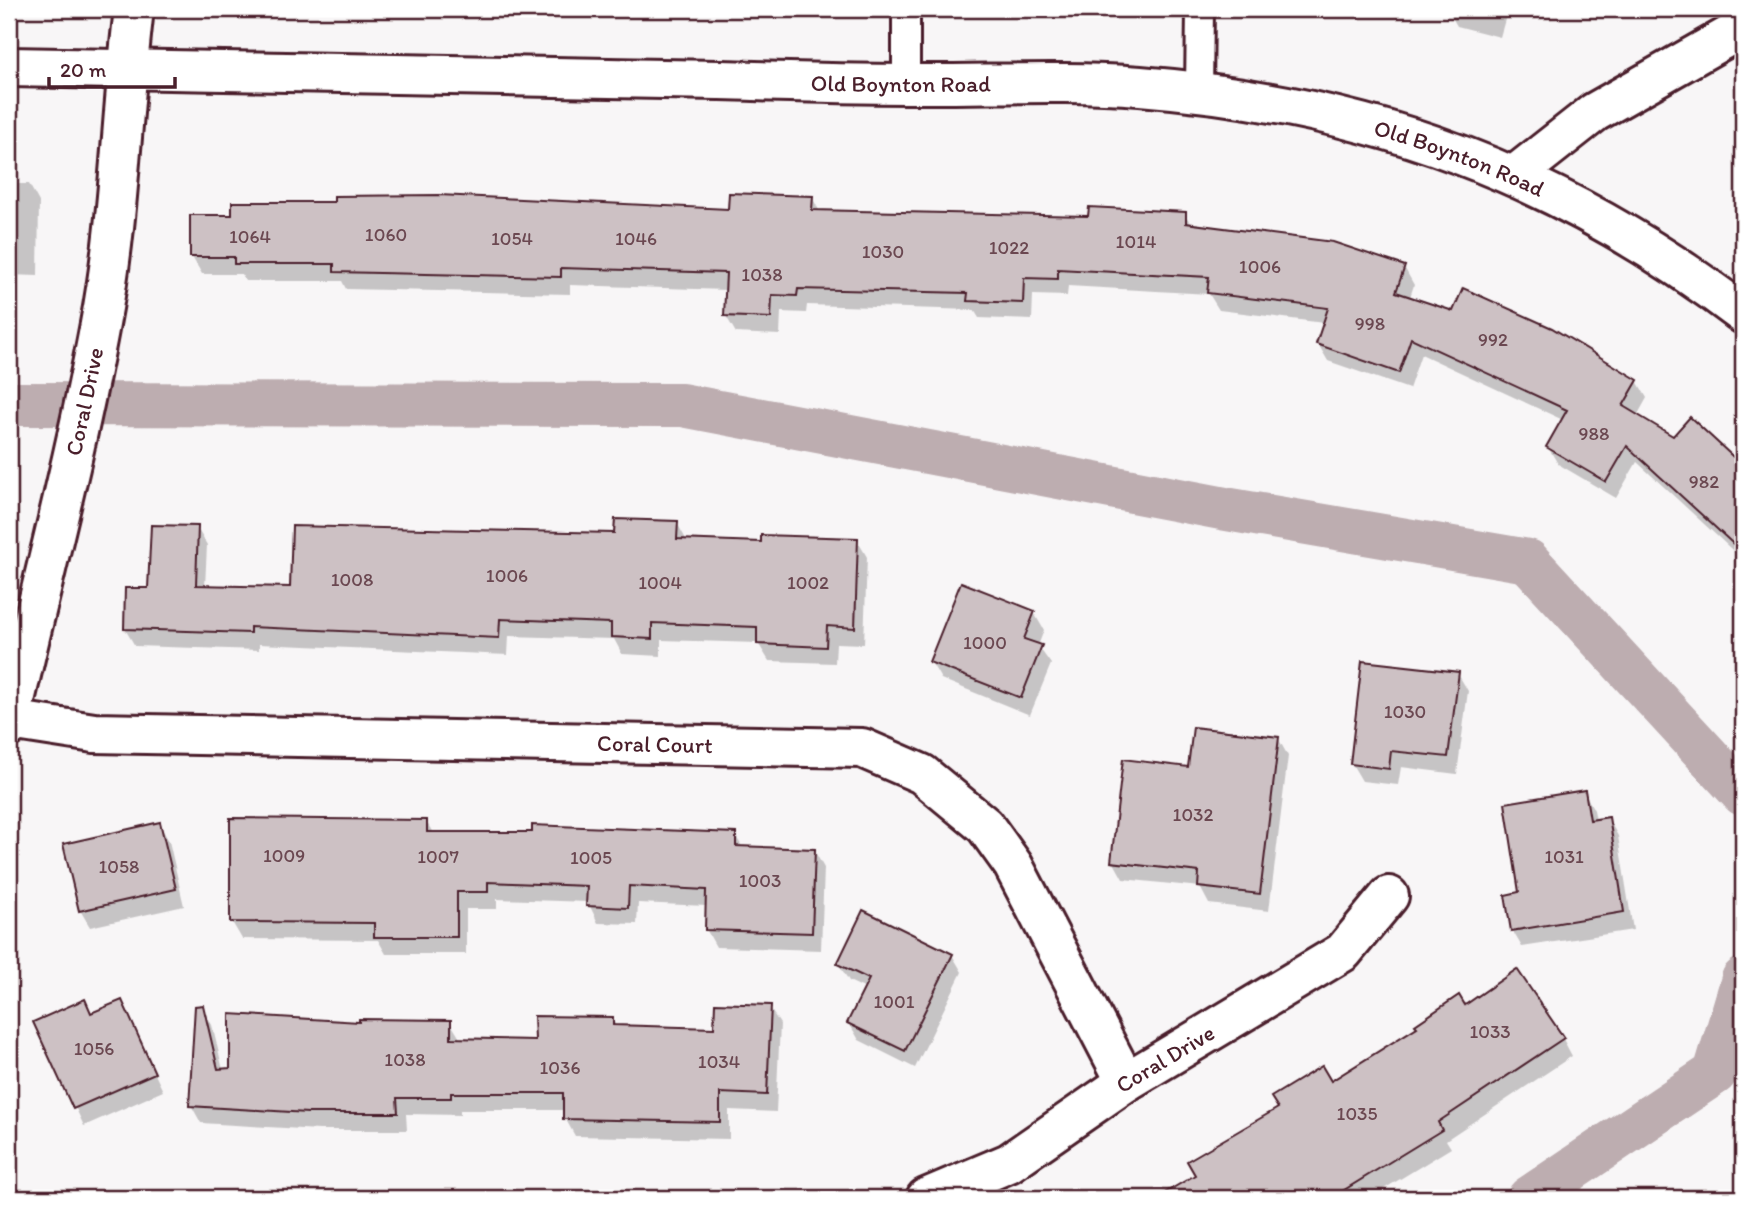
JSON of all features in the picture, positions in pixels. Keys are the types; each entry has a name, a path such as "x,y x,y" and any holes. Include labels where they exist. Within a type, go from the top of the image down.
{"street":[{"name":"Coral Drive","path":"10,724 100,325 118,204 127,68 134,9"},
{"path":"1515,175 1595,112 1743,27"},
{"name":"Old Boynton Road","path":"9,67 906,84 1059,83 1199,91 1336,115 1408,135 1515,175 1628,234 1700,281 1743,314"},
{"name":"Coral Court","path":"10,724 94,733 862,748 922,774 985,826 1013,866 1126,1082"},
{"name":"Coral Drive","path":"926,1198 1009,1163 1126,1082 1343,952 1389,896"}],"lane":[{"path":"906,9 906,84"},
{"path":"1199,91 1200,9"}],"building":[{"path":"729,193 813,196 812,210 1088,216 1089,207 1186,212 1186,223 1333,242 1405,266 1396,292 1453,311 1463,288 1552,328 1638,380 1623,406 1673,436 1690,417 1743,466 1743,553 1627,446 1606,482 1546,447 1567,410 1411,338 1399,373 1316,344 1328,308 1207,293 1209,277 1058,269 1058,279 1024,278 1023,303 967,301 968,293 798,289 797,296 772,295 771,318 724,316 726,273 561,268 561,277 334,272 334,264 234,264 234,257 190,257 190,215 232,215 232,202 334,202 334,196 439,195 728,209"},
{"path":"615,519 678,521 677,539 761,542 761,535 858,538 855,628 827,626 826,647 757,644 757,627 652,623 652,639 611,637 611,623 500,619 499,638 250,627 250,633 124,629 125,588 148,588 151,525 198,526 196,585 290,587 292,526 614,533"},
{"path":"961,582 1035,611 1024,639 1042,645 1021,698 929,662"},
{"path":"1362,661 1459,672 1448,757 1391,751 1389,769 1350,764"},
{"path":"1193,727 1279,737 1260,894 1198,887 1199,872 1111,862 1123,759 1188,767"},
{"path":"1585,790 1590,820 1609,817 1624,912 1511,931 1505,895 1519,892 1505,803"},
{"path":"230,818 427,820 427,832 532,832 532,825 736,833 736,846 815,849 812,933 705,930 706,890 629,886 628,908 586,906 587,886 488,882 488,892 457,892 457,937 374,937 374,923 230,922"},
{"path":"160,822 176,889 79,911 63,844"},
{"path":"863,910 953,954 905,1051 847,1023 869,979 837,964"},
{"path":"1517,969 1564,1038 1438,1122 1442,1130 1331,1198 1156,1198 1195,1175 1187,1161 1278,1108 1271,1097 1322,1066 1331,1081 1417,1027 1415,1025 1459,995 1465,1005"},
{"path":"85,999 91,1013 122,1000 155,1073 73,1109 33,1022"},
{"path":"715,1003 771,1005 767,1095 720,1093 720,1122 563,1119 563,1093 451,1093 451,1098 397,1098 398,1113 308,1113 189,1106 195,1006 203,1005 218,1069 230,1068 230,1014 359,1022 359,1019 451,1020 451,1038 535,1040 534,1016 613,1017 613,1025 714,1028"}],"waterway":[{"path":"9,404 682,405 1226,509 1528,561 1743,794"},
{"path":"1529,1198 1715,1073 1743,979"}]}
